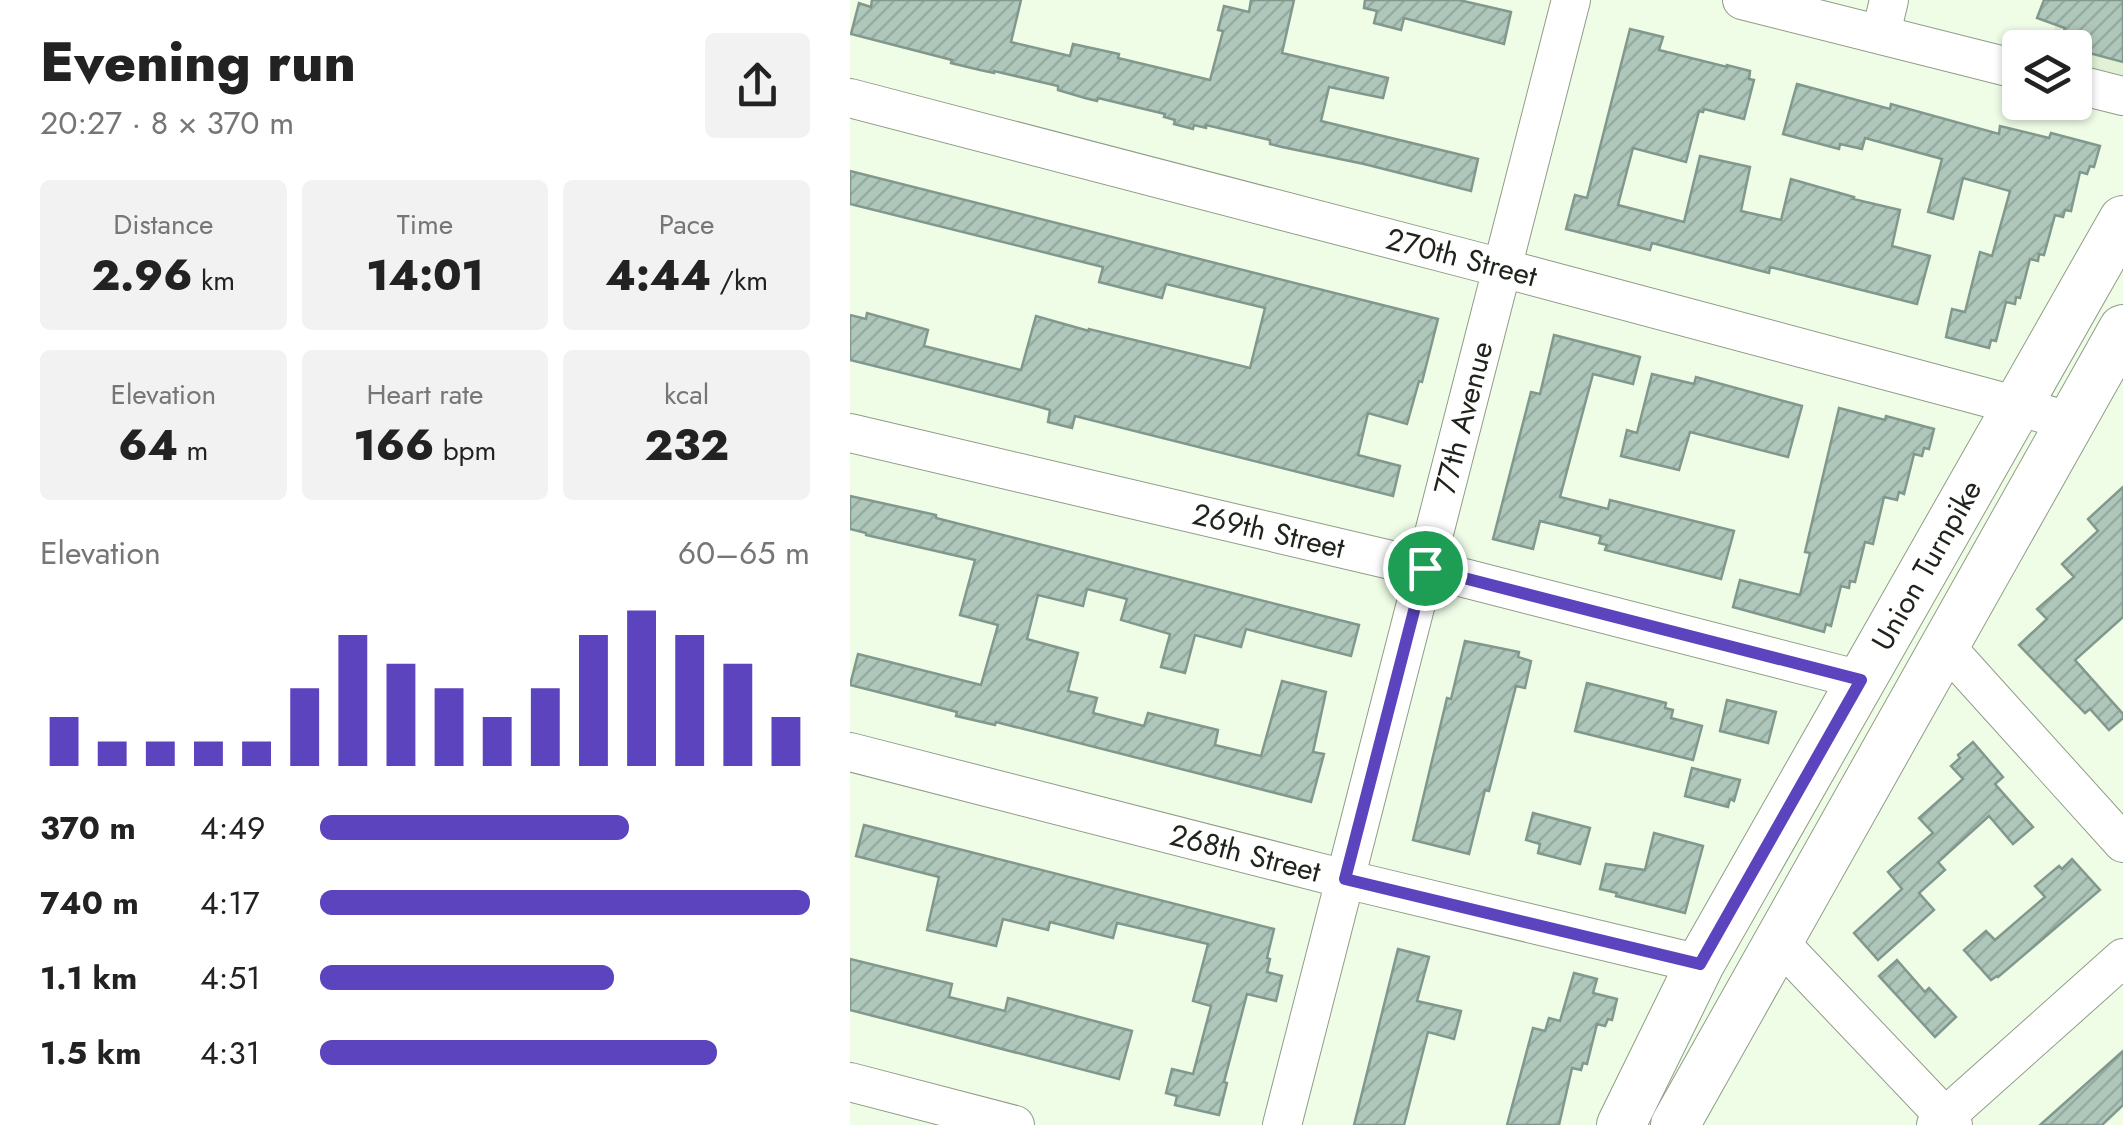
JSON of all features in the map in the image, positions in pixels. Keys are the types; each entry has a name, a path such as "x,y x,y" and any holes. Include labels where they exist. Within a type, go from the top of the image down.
{"main road":[{"name":"Union Turnpike","path":"1621,1125 1700,964 2123,220"},
{"name":"Union Turnpike","path":"1676,1125 2072,422 2118,354"}],"street":[{"name":"77th Avenue","path":"1282,1125 1571,0"},
{"path":"1742,0 1885,17 2002,63"},
{"path":"2092,88 2123,96"},
{"name":"270th Street","path":"850,98 2072,422"},
{"path":"2060,331 2118,354"},
{"name":"269th Street","path":"850,432 1425,568 1861,680"},
{"path":"1945,646 2123,843"},
{"name":"268th Street","path":"850,752 1345,879 1700,964"},
{"path":"1779,942 1945,1122 2123,958"},
{"path":"850,1082 1014,1125"}],"shaded area":[{"path":"2064,0 2123,0 2123,96 2092,88 2092,30 2054,30"}],"building":[{"path":"872,0 1021,0 1011,42 1070,56 1073,44 1210,80 1223,31 1218,30 1224,6 1249,12 1251,0 1294,0 1282,53 1388,78 1383,98 1329,87 1321,121 1478,159 1471,191 1206,125 1194,125 1193,129 1174,124 1175,120 1164,117 1165,114 1085,98 1058,90 1058,86 951,63 952,60 851,34 859,3 871,7"},
{"path":"1365,0 1459,0 1511,12 1504,44 1404,18 1401,30 1374,23 1377,11 1364,8"},
{"path":"2044,0 2123,0 2123,62 2092,54 2092,30 2064,30 2037,18"},
{"path":"1630,29 1663,37 1659,50 1750,71 1749,79 1754,80 1744,119 1699,111 1686,162 1633,148 1618,205 1684,222 1700,156 1750,167 1741,211 1781,220 1791,179 1900,210 1892,246 1930,256 1917,304 1770,267 1769,273 1652,243 1650,250 1566,229 1575,195 1587,198"},
{"path":"1797,84 1890,109 1891,104 1999,134 2000,126 2049,138 2051,133 2100,146 2094,167 2090,166 2087,174 2080,172 2071,211 2065,210 2063,217 2055,215 2044,255 2039,254 2038,261 2030,259 2020,298 2016,297 2015,304 2006,302 1996,341 1991,340 1989,348 1946,337 1952,309 1965,312 1980,252 1992,256 2010,191 1963,178 1953,219 1928,212 1942,159 1865,138 1862,149 1840,144 1839,149 1783,134"},
{"path":"850,171 1438,319 1407,424 1368,413 1358,455 1400,466 1393,496 1075,416 1072,428 1048,422 1050,410 850,360 850,315 866,319 867,313 928,330 924,346 1021,370 1036,316 1250,368 1265,308 1166,284 1162,298 1099,282 1103,267 850,204"},
{"path":"1554,335 1640,357 1633,384 1593,374 1560,497 1608,509 1610,500 1734,531 1721,579 1605,550 1607,545 1599,543 1601,536 1540,521 1533,549 1493,539 1531,392 1540,394"},
{"path":"1652,374 1694,384 1696,377 1802,406 1788,457 1690,432 1679,470 1621,456 1627,430 1637,433"},
{"path":"1839,408 1934,429 1929,449 1924,448 1922,456 1914,454 1904,494 1899,492 1897,500 1884,497 1873,544 1865,542 1855,582 1850,581 1849,588 1841,586 1831,626 1826,624 1824,632 1733,607 1740,580 1800,595 1810,553 1805,552"},
{"path":"2123,487 2123,617 2075,660 2123,714 2109,730 2090,709 2085,713 2019,645 2047,619 2037,609 2074,577 2062,564 2098,531 2088,519"},
{"path":"850,496 1359,625 1351,656 1246,629 1241,647 1195,635 1185,673 1161,667 1170,634 1121,620 1127,599 1087,589 1083,606 1038,595 1027,639 1078,653 1068,691 1097,698 1093,713 1144,726 1148,713 1218,730 1215,745 1261,756 1282,681 1326,692 1313,752 1324,754 1311,802 996,722 995,725 956,716 957,712 850,685 858,654 981,685 998,625 960,615 975,560 850,529"},
{"path":"1465,641 1519,652 1518,657 1531,661 1525,688 1516,686 1469,854 1413,840 1447,698 1451,699"},
{"path":"1587,683 1666,703 1665,708 1673,710 1671,718 1702,726 1693,760 1575,731"},
{"path":"1727,700 1776,712 1768,743 1720,731"},
{"path":"1973,742 2003,777 1995,784 2033,827 2013,844 1989,816 1938,862 1945,870 1919,893 1934,910 1878,960 1854,933 1902,889 1888,872 1933,833 1919,818 1963,779 1951,766"},
{"path":"1692,768 1740,780 1734,801 1730,799 1728,807 1685,796"},
{"path":"1533,813 1590,828 1580,864 1538,853 1540,844 1526,840"},
{"path":"864,825 1274,929 1267,972 1282,976 1276,1001 1247,994 1219,1115 1175,1105 1177,1096 1166,1093 1172,1069 1193,1074 1211,1006 1193,1001 1208,944 1117,923 1113,938 1050,922 1048,930 1003,919 996,946 927,930 939,877 856,856"},
{"path":"1654,833 1703,846 1685,913 1600,889 1606,864 1645,870"},
{"path":"2072,859 2100,890 1991,980 1964,950 1986,931 1995,940 2045,897 2035,886"},
{"path":"1398,949 1429,957 1417,1001 1461,1011 1454,1039 1428,1032 1404,1125 1354,1125"},
{"path":"850,959 952,984 949,997 1005,1011 1008,998 1132,1031 1119,1079 850,1010"},
{"path":"1897,960 1925,992 1929,988 1956,1017 1935,1037 1879,976"},
{"path":"1574,973 1597,979 1593,993 1617,999 1612,1020 1608,1019 1605,1026 1597,1024 1587,1064 1583,1063 1581,1070 1572,1068 1559,1125 1507,1125 1533,1028 1545,1031 1549,1018 1560,1021"},
{"path":"2123,1051 2123,1105 2102,1125 2040,1125"}],"route":[{"path":"1425,568 1861,680 1700,964 1345,879 1425,568"}]}
